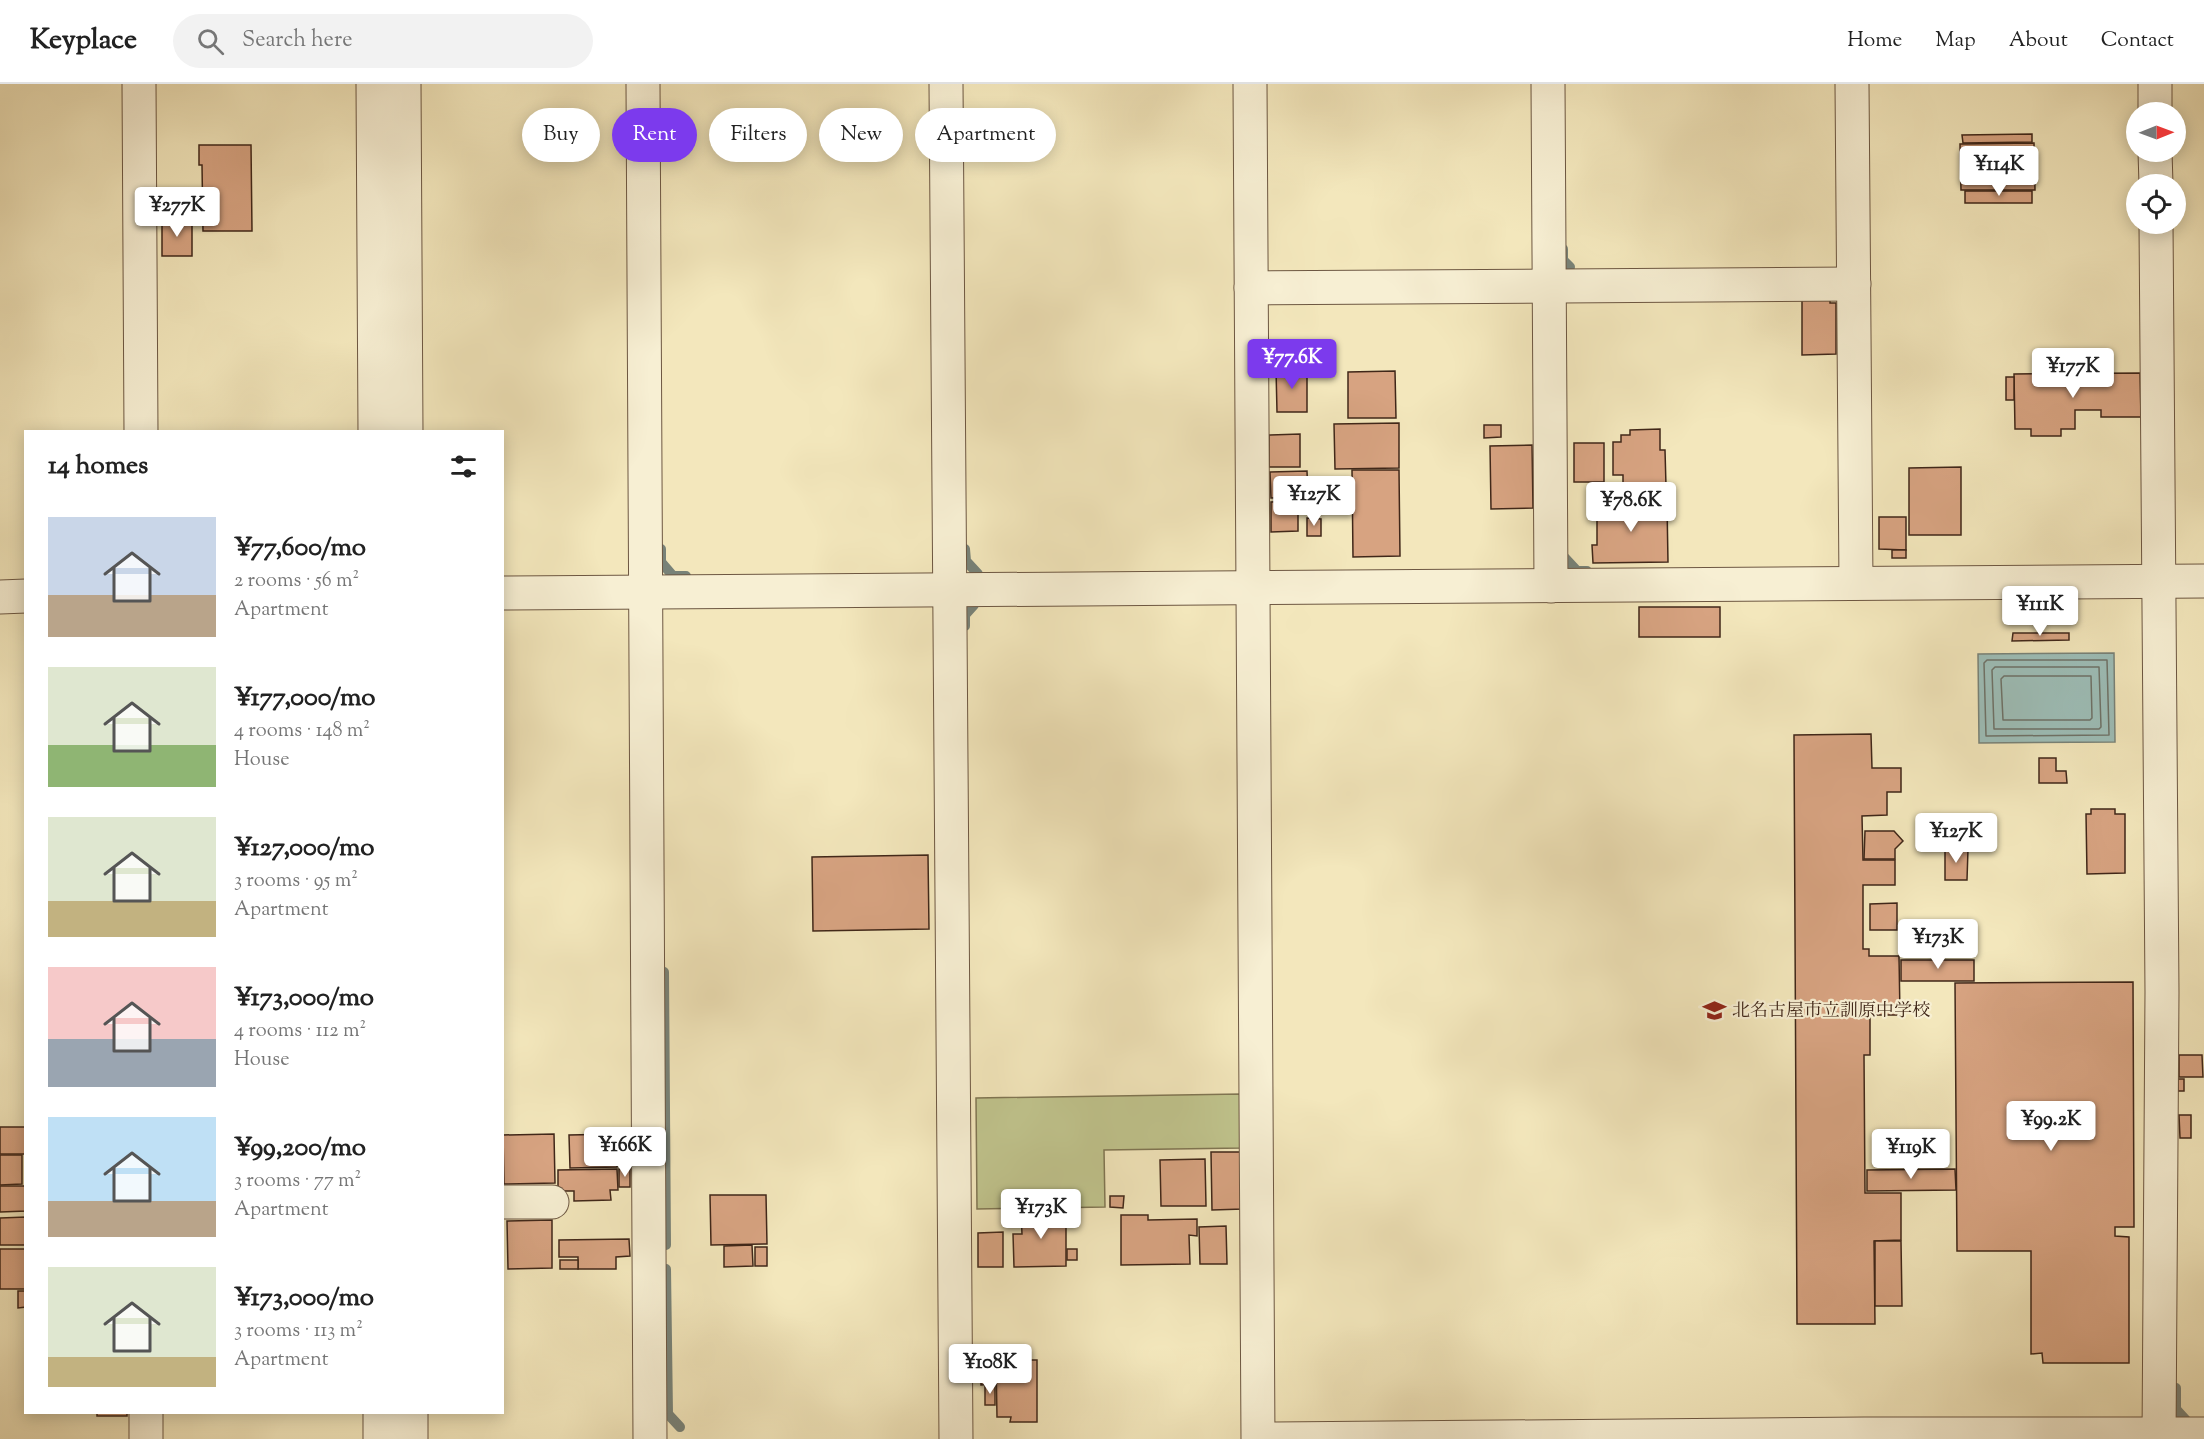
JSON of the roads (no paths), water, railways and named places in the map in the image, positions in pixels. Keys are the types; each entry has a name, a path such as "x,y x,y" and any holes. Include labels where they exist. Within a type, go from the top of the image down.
{"street":[{"path":"139,84 141,430"},
{"path":"373,84 375,430"},
{"path":"404,84 405,430"},
{"path":"643,84 650,1439"},
{"path":"946,84 956,1439"},
{"path":"1250,84 1258,1439"},
{"path":"1548,84 1551,586"},
{"path":"1852,84 1856,583"},
{"path":"2155,84 2155,102"},
{"path":"2156,234 2162,992 2159,1437"},
{"path":"1251,288 1854,284"},
{"path":"504,593 2204,581"},
{"path":"0,597 24,596"},
{"path":"504,1203 552,1202"},
{"path":"146,1414 146,1439"},
{"path":"380,1414 380,1439"},
{"path":"411,1414 411,1439"},
{"path":"1275,1439 2159,1437 2204,1434"}],"water":[{"path":"2114,653 2115,742 1979,743 1978,654"}],"waterway":[{"path":"1563,249 1563,260 1570,267"},
{"path":"661,549 661,562 673,576 686,576"},
{"path":"965,549 966,561 978,574"},
{"path":"1564,557 1577,571 1587,571"},
{"path":"965,626 965,615 974,605"},
{"path":"664,972 666,1245"},
{"path":"666,1269 668,1414 680,1427"},
{"path":"2176,1388 2176,1409 2186,1420"}],"place":[{"name":"北名古屋市立訓原中学校","path":"1714,1010"}]}
